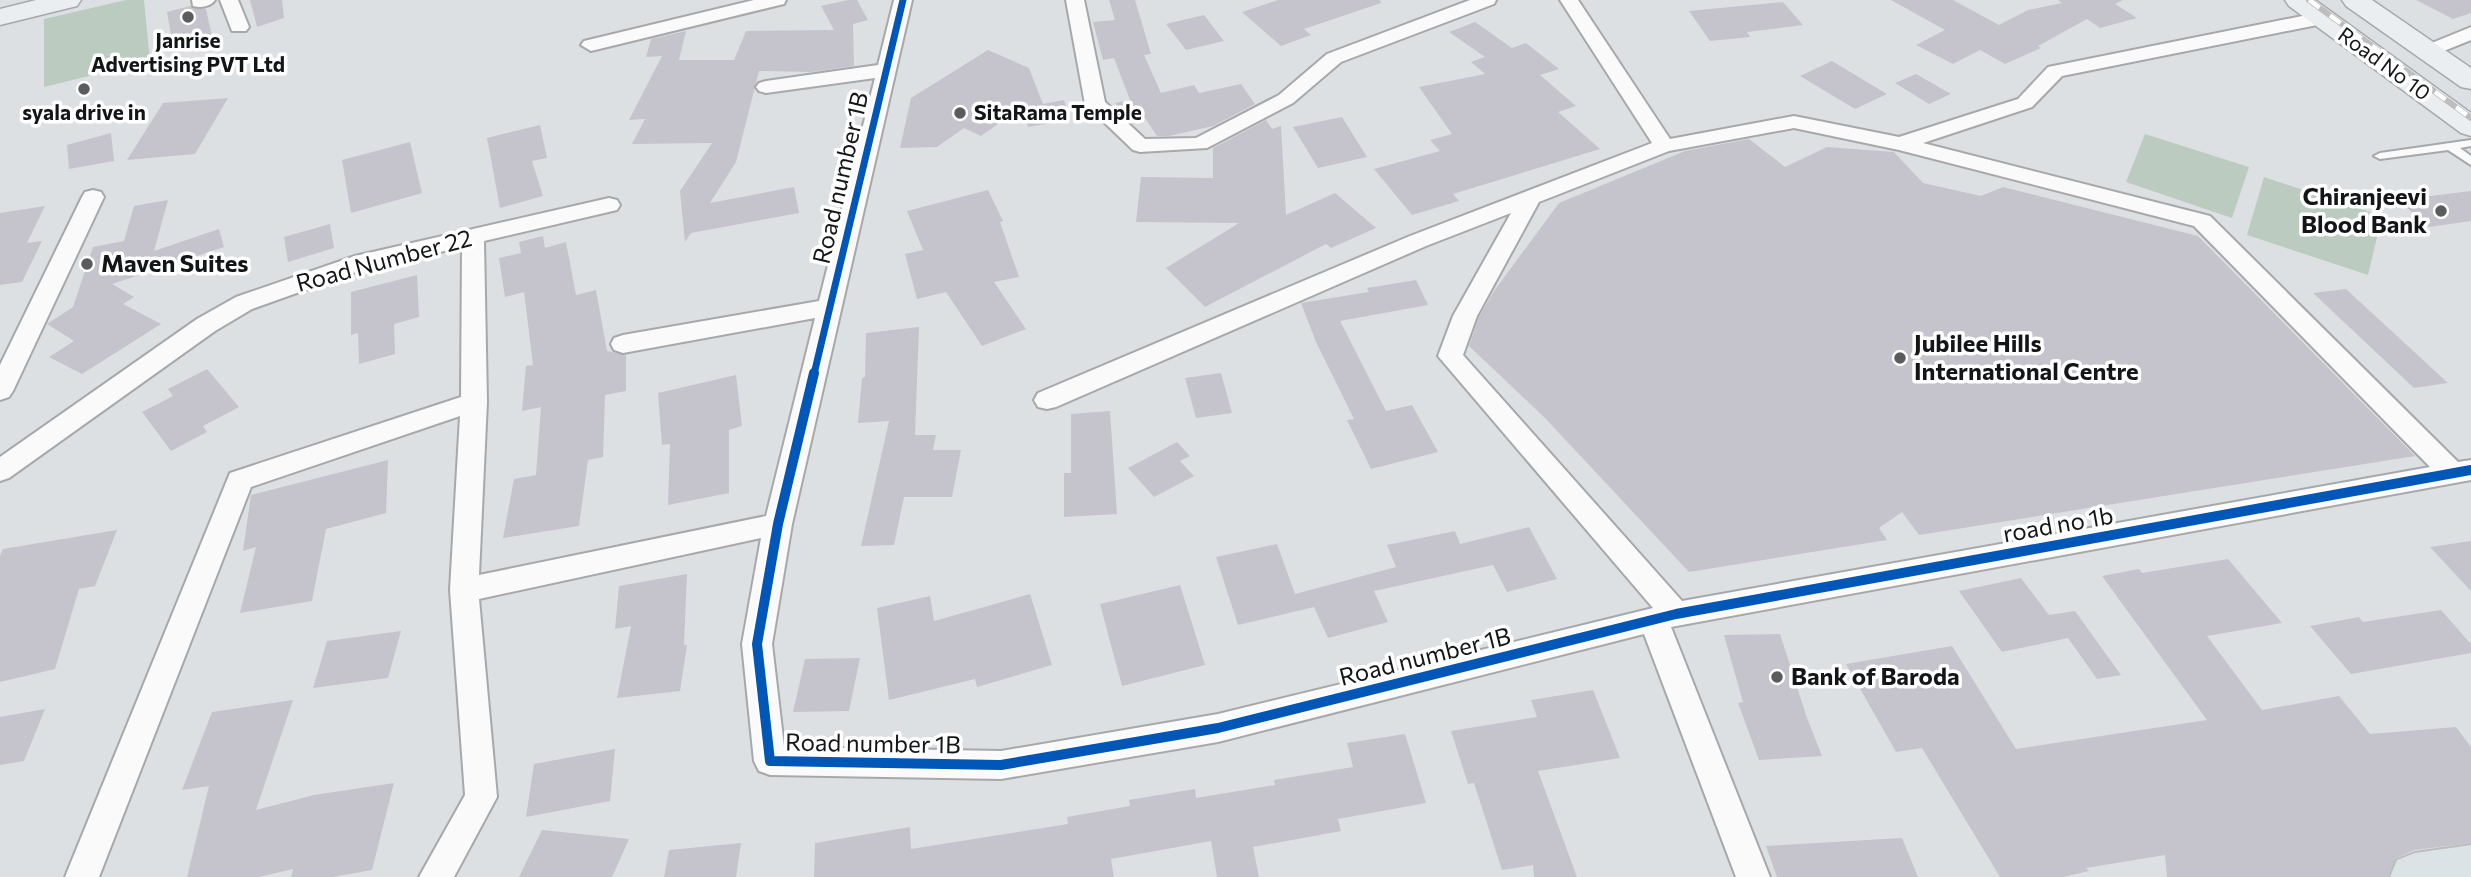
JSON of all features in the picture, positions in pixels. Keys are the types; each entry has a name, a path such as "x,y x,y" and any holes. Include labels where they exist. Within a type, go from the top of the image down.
{"main road":[{"path":"0,6 24,0"},
{"path":"0,17 68,0"},
{"name":"Road No 10","path":"2298,0 2471,127"},
{"name":"Road No 10","path":"2355,0 2471,81"},
{"path":"2415,877 2471,869"}],"street":[{"path":"229,0 239,27"},
{"path":"592,45 777,0"},
{"name":"Road number 1B","path":"903,0 778,524 757,644 769,761 1001,765 1218,728 1664,617"},
{"path":"1075,0 1095,104 1140,146 1200,144 1286,99 1334,58 1487,0"},
{"path":"1569,0 1664,146"},
{"path":"1900,144 2025,103 2055,71 2322,18"},
{"path":"2429,51 2471,33"},
{"path":"766,87 886,70"},
{"path":"1047,400 1418,241 1664,146 1794,122 1900,144 2202,221 2461,471"},
{"path":"0,391 93,197"},
{"path":"1531,197 1465,316 1450,356 1664,617 1753,877"},
{"name":"Road Number 22","path":"0,471 206,325 244,303 355,264 610,205"},
{"path":"436,877 481,797 464,590 474,402 473,238"},
{"path":"622,344 830,307"},
{"path":"82,877 240,480 474,402"},
{"name":"road no 1b","path":"1664,617 2461,471"},
{"path":"464,590 778,524"}],"lane":[{"path":"2379,156 2471,143"},
{"path":"2450,146 2471,162"}],"green space":[{"path":"126,0 144,0 150,61 44,87 44,19"},
{"path":"2145,134 2249,167 2232,218 2126,182"},
{"path":"2264,177 2382,216 2368,275 2247,235"}],"building":[{"path":"250,0 282,0 284,18 257,27"},
{"path":"857,0 868,20 853,24 854,66 811,72 759,71 736,162 710,203 794,187 799,213 691,233 685,242 680,191 712,143 632,144 645,119 629,120 662,56 646,57 651,39 686,31 679,60 734,60 746,31 834,30 821,6"},
{"path":"1109,0 1135,0 1151,54 1144,55 1161,93 1194,85 1199,93 1241,84 1255,104 1213,126 1169,136 1157,136 1145,118 1130,121 1115,103 1130,100 1114,58 1103,60 1093,22 1115,20"},
{"path":"1278,0 1380,0 1381,3 1304,29 1311,35 1281,46 1242,12"},
{"path":"1891,0 1953,0 1999,25 2028,10 2062,3 2058,0 2123,0 2115,4 2137,18 2100,28 2087,19 2038,46 2041,48 2005,64 1980,50 1953,64 1916,45 1945,30"},
{"path":"2416,0 2471,0 2471,13 2453,19"},
{"path":"1783,2 1803,25 1747,32 1750,37 1710,41 1689,11"},
{"path":"190,6 206,9 213,41 174,52 167,12"},
{"path":"1204,15 1224,41 1186,50 1166,24"},
{"path":"1475,22 1512,48 1526,43 1559,69 1540,75 1576,106 1558,112 1600,149 1453,194 1459,201 1412,215 1374,169 1440,151 1430,140 1452,134 1419,87 1485,74 1471,62 1485,57 1449,32"},
{"name":"SitaRama Temple","path":"988,50 1029,68 1043,104 1064,100 1070,120 1028,127 1022,107 981,136 964,128 937,147 900,148 911,98"},
{"path":"1832,61 1887,94 1855,109 1800,76"},
{"path":"1916,74 1951,94 1929,104 1895,83"},
{"path":"228,98 195,154 127,160 163,103"},
{"path":"1342,117 1367,157 1318,168 1293,127"},
{"path":"1266,120 1272,129 1281,126 1286,215 1335,193 1376,228 1331,248 1326,244 1205,307 1166,268 1239,223 1136,222 1141,177 1213,178 1213,148"},
{"path":"540,125 547,158 532,161 543,196 500,208 487,138"},
{"path":"111,133 114,161 69,169 67,145"},
{"name":"Jubilee Hills International Centre","path":"1749,139 1785,167 1827,147 1894,152 1923,183 1981,196 2003,187 2198,236 2415,456 1919,535 1902,512 1879,528 1887,540 1689,572 1545,418 1469,346 1479,317 1494,291 1559,203 1685,151"},
{"path":"410,142 422,193 351,213 342,160"},
{"path":"988,190 1003,221 1000,222 1019,277 994,282 1026,329 982,346 946,292 917,299 905,254 923,250 907,211"},
{"name":"Chiranjeevi Blood Bank","path":"2471,191 2471,221 2429,227 2398,200"},
{"path":"168,200 154,251 219,229 224,247 112,284 134,297 123,304 161,324 82,374 49,357 74,341 47,324 73,307 93,247 124,241 134,206"},
{"path":"45,206 27,243 42,241 22,282 0,285 0,213"},
{"path":"330,224 334,248 288,262 284,237"},
{"path":"543,236 545,248 566,242 576,295 596,290 607,351 626,355 626,391 605,395 603,457 588,460 579,526 503,538 514,479 536,475 541,407 522,411 526,366 533,365 524,292 505,297 499,258 521,253 519,242"},
{"path":"417,275 419,317 394,324 395,354 359,364 358,333 351,335 351,292"},
{"path":"1416,280 1428,305 1340,321 1386,411 1412,405 1438,452 1371,469 1347,420 1354,419 1316,342 1301,303 1369,292 1367,288"},
{"path":"2346,289 2448,383 2414,388 2313,293"},
{"path":"919,327 915,435 936,435 933,450 961,450 952,497 904,497 894,545 861,546 889,421 858,423 862,378 865,377 866,333"},
{"path":"207,369 239,407 203,426 207,432 171,451 142,412 173,396 168,389"},
{"path":"1221,373 1232,413 1196,418 1185,378"},
{"path":"736,375 742,426 729,430 729,493 668,505 670,444 662,445 658,393"},
{"path":"1110,411 1117,514 1064,517 1064,473 1071,473 1071,414"},
{"path":"1177,442 1190,456 1180,461 1194,476 1154,497 1128,468"},
{"path":"388,460 386,513 326,529 312,601 240,613 256,547 243,551 251,495"},
{"path":"1529,527 1557,579 1507,592 1493,565 1374,591 1388,622 1328,638 1314,607 1238,625 1216,557 1277,544 1295,594 1396,567 1387,545 1455,531 1460,544"},
{"path":"117,530 95,586 79,589 55,669 0,682 0,556 3,549"},
{"path":"2471,541 2471,591 2430,547"},
{"path":"2228,559 2282,623 2207,636 2262,710 2339,696 2370,734 2456,727 2471,747 2471,843 2415,850 2396,858 2388,877 2167,877 2165,855 2086,868 2089,871 2063,877 2000,877 1922,748 1896,752 1846,664 1952,646 2016,749 2207,720 2102,576 2139,569 2142,573"},
{"path":"687,574 684,645 687,645 680,691 617,698 631,626 615,629 619,586"},
{"path":"2021,578 2049,615 2075,611 2121,675 2097,679 2068,638 2002,652 1959,591"},
{"path":"1180,585 1205,665 1122,686 1100,604"},
{"path":"1030,594 1052,665 977,687 975,679 889,700 877,608 930,596 934,621"},
{"path":"2441,610 2471,644 2471,653 2351,674 2310,626 2359,617 2363,622"},
{"path":"401,631 388,678 313,688 327,641"},
{"path":"1780,634 1822,756 1759,760 1738,703 1743,702 1724,635"},
{"path":"860,658 849,711 793,712 805,659"},
{"path":"1593,690 1620,758 1538,771 1577,877 1534,877 1533,865 1502,870 1474,783 1468,784 1451,731 1537,717 1531,700"},
{"path":"293,700 256,810 314,795 394,783 372,870 333,877 291,877 293,869 259,877 187,877 209,786 182,790 212,712"},
{"path":"45,709 24,761 0,765 0,717"},
{"path":"1405,734 1426,803 1338,819 1341,831 1253,847 1259,877 1217,877 1211,841 1111,859 1114,877 814,877 815,843 910,827 911,849 1068,824 1067,817 1130,806 1129,800 1195,789 1196,798 1275,785 1274,780 1353,767 1347,743"},
{"path":"615,749 610,801 526,817 534,764"},
{"path":"542,830 629,839 612,877 519,877"},
{"path":"1902,838 1918,877 1777,877 1766,846"},
{"path":"741,843 736,877 664,877 669,850"}],"railway":[{"path":"2309,0 2471,118"}],"cycle path":[{"path":"903,0 778,524 757,644 770,761 1001,765 1218,728 1676,614 2471,470"}],"place":[{"name":"Janrise Advertising PVT Ltd","path":"188,17"},
{"name":"syala drive in","path":"84,89"},
{"name":"SitaRama Temple","path":"960,113"},
{"name":"Chiranjeevi Blood Bank","path":"2441,211"},
{"name":"Maven Suites","path":"87,264"},
{"name":"Jubilee Hills International Centre","path":"1900,358"},
{"name":"Bank of Baroda","path":"1777,677"}]}
